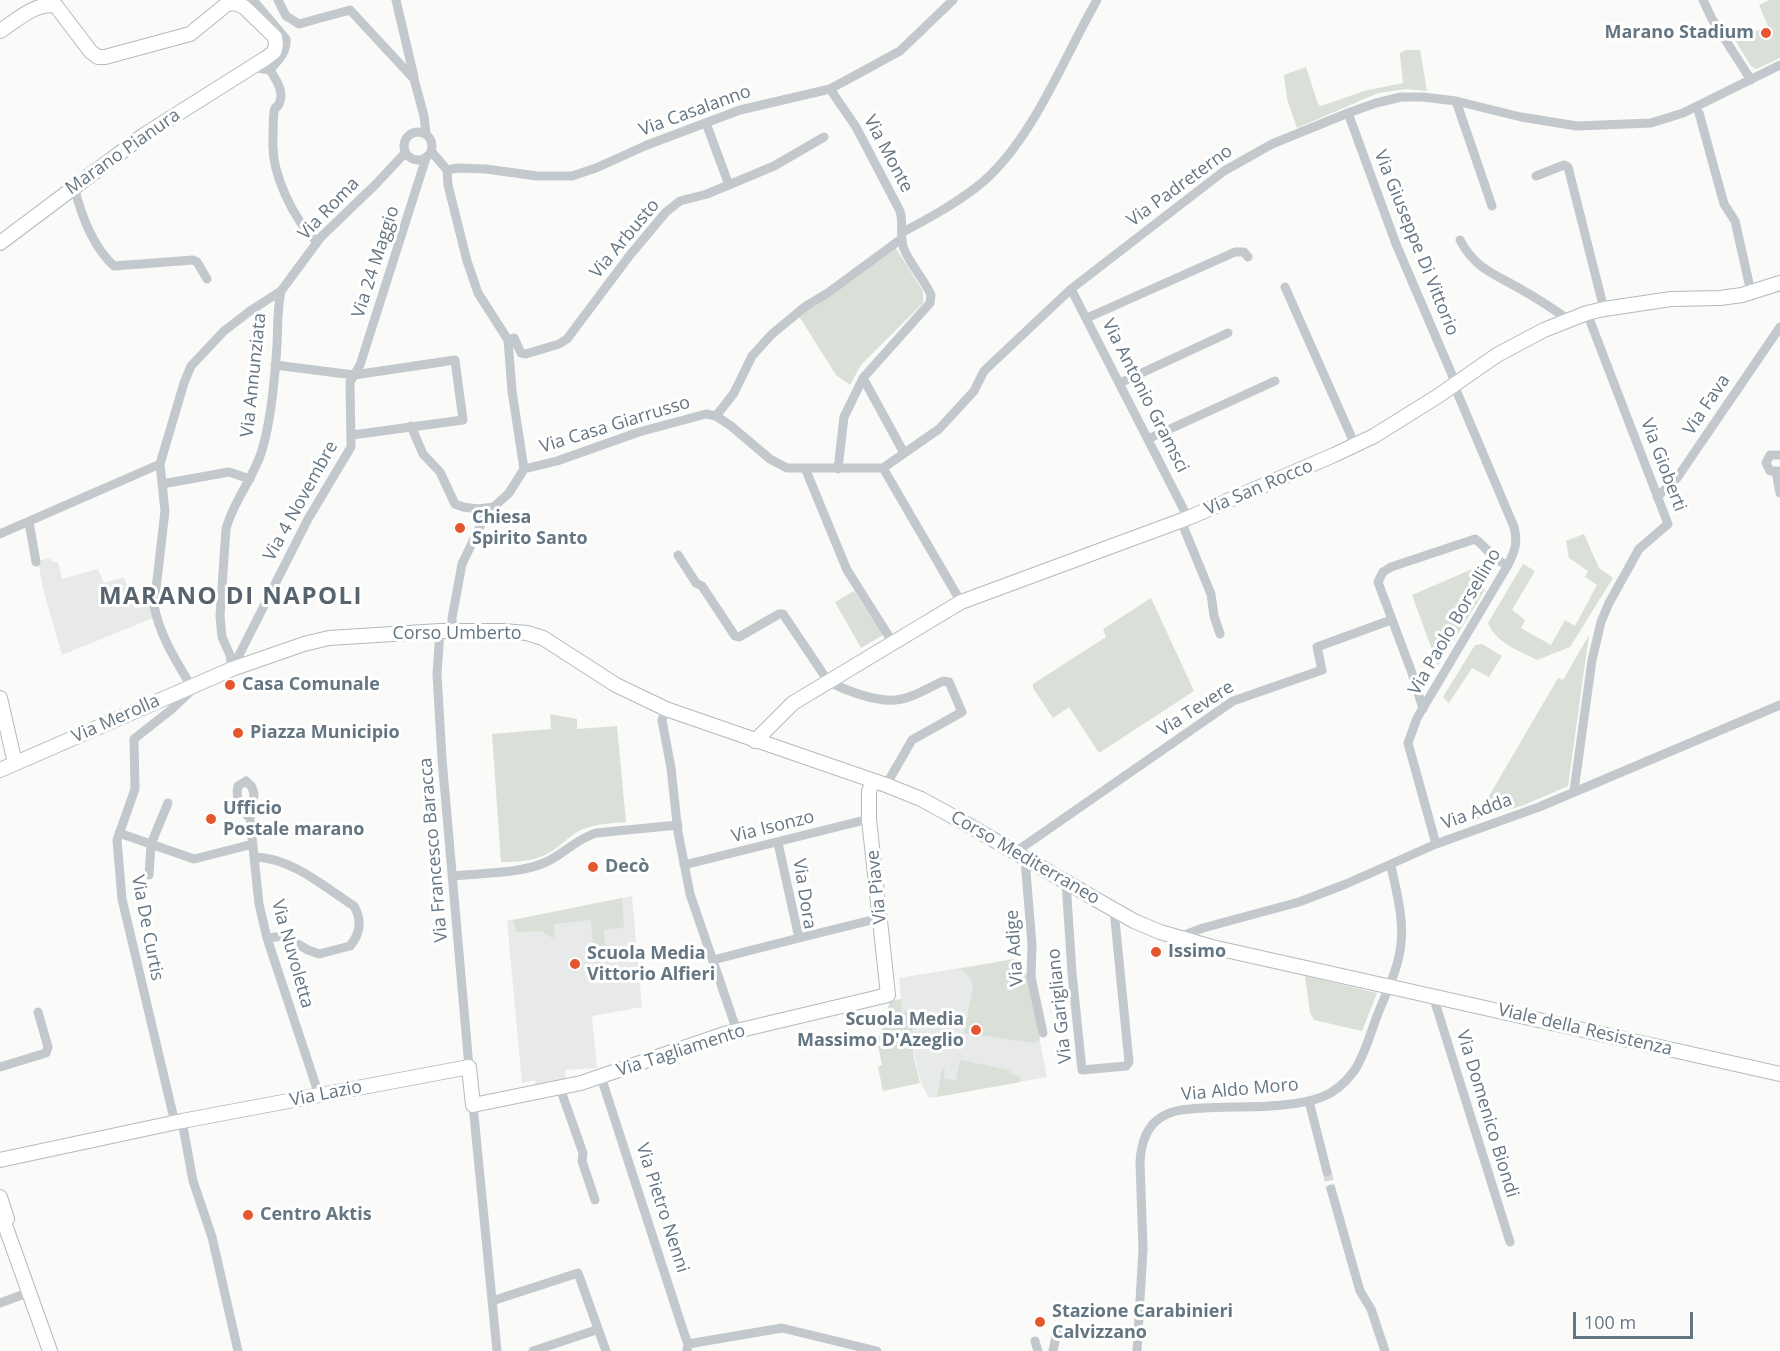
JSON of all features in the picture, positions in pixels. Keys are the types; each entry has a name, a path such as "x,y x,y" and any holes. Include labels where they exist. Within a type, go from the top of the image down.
{"main road":[{"name":"Marano Pianura","path":"0,31 33,10 48,4 56,6 91,52 98,57 105,57 190,34 227,4 235,3 244,6 275,37 276,45 274,52 144,135 0,243"},
{"name":"Via San Rocco","path":"755,741 793,703 962,602 1185,520 1355,445 1374,436 1497,356 1544,330 1587,313 1604,309 1671,299 1720,298 1780,283"},
{"name":"Corso Umberto","path":"232,669 304,644 329,638 446,631 511,631 543,638 616,685 666,710"},
{"name":"Via Merolla","path":"0,770 232,669"},
{"path":"0,698 15,763"},
{"name":"Corso Mediterraneo","path":"666,710 921,799 1144,926 1182,939 1389,987"},
{"name":"Via Piave","path":"880,783 870,791 870,819 888,995"},
{"name":"Viale della Resistenza","path":"1389,987 1780,1074"},
{"name":"Via Tagliamento","path":"473,1105 560,1088 601,1077 736,1031 888,995"},
{"path":"469,1067 473,1105"},
{"name":"Via Lazio","path":"0,1160 179,1122 469,1067"},
{"path":"0,1197 6,1243"},
{"path":"0,1211 6,1243 30,1292 50,1351"}],"street":[{"path":"254,0 286,39 287,47 284,53 270,69"},
{"path":"278,0 286,16 299,24 350,10 414,79"},
{"path":"396,0 424,116 426,134 432,142 429,155"},
{"name":"Via Casalanno","path":"447,170 477,168 537,176 572,176 740,110 830,89 900,51 953,0"},
{"path":"962,602 883,468 786,468 770,459 716,416 734,393 752,356 772,334 806,306 829,292 902,236 983,181 1000,164 1048,93 1081,26 1097,0"},
{"path":"1703,0 1712,19 1751,80"},
{"name":"Via Padreterno","path":"883,468 939,429 974,391 984,371 1071,289 1234,164 1272,144 1348,112 1401,98 1423,97 1456,101 1521,117 1577,126 1637,125 1662,121 1683,113 1780,65"},
{"path":"250,66 270,69"},
{"path":"270,69 280,87 280,104 274,110 272,144 275,165 295,214 306,231 317,242"},
{"name":"Via Monte","path":"830,89 856,127 900,212 904,250 931,295 930,303 863,378"},
{"path":"1456,101 1492,206"},
{"name":"Via Giuseppe Di Vittorio","path":"1348,112 1396,244 1455,385"},
{"path":"1699,113 1724,204 1734,221 1751,292"},
{"path":"706,123 729,184"},
{"path":"426,134 417,132 408,135 404,144 405,153 417,161 429,155"},
{"name":"Via Arbusto","path":"508,340 514,338 520,353 526,354 559,344 567,339 630,255 666,212 680,201 706,194 774,166 825,137"},
{"name":"Via Roma","path":"281,291 317,242 405,153"},
{"path":"429,155 447,170 448,184 469,270 478,293 508,340 512,391 524,469"},
{"name":"Via 24 Maggio","path":"354,375 360,365 429,155"},
{"path":"1536,176 1564,165 1568,167 1604,309"},
{"path":"74,186 88,227 97,245 114,266 193,260 197,262 207,279"},
{"path":"1460,240 1469,255 1491,274 1520,289 1569,320"},
{"path":"1087,318 1235,252 1244,252 1248,258"},
{"path":"1285,287 1355,445"},
{"name":"Via Antonio Gramsci","path":"1071,289 1148,439 1185,520 1211,594 1214,616 1220,634"},
{"path":"196,684 173,657 156,617 154,606 165,511 160,464 184,383 192,366 224,331 250,310 281,291"},
{"name":"Via Annunziata","path":"232,669 230,655 222,637 220,616 226,529 250,479 266,434 281,291"},
{"name":"Via Gioberti","path":"1574,790 1592,660 1601,622 1608,603 1636,553 1668,524 1587,313"},
{"name":"Via Fava","path":"1657,497 1677,478 1780,327"},
{"path":"1120,383 1228,333"},
{"path":"275,365 354,375 455,360 463,420 352,435"},
{"name":"Via 4 Novembre","path":"232,669 308,519 351,447 350,382 354,375"},
{"path":"863,378 904,453"},
{"path":"838,469 844,417 863,378"},
{"path":"1148,439 1275,381"},
{"name":"Via Paolo Borsellino","path":"1436,844 1408,743 1423,709 1509,564 1517,540 1514,527 1455,385"},
{"name":"Via Casa Giarrusso","path":"524,469 639,432 706,414 716,416"},
{"path":"411,426 423,454 440,472 455,504 478,509 494,507"},
{"path":"1780,455 1773,454 1766,460 1768,469 1778,471 1780,493"},
{"path":"0,534 160,464"},
{"path":"805,468 847,570 893,643"},
{"name":"Via Francesco Baracca","path":"469,1067 437,674 446,631 452,618 462,564 486,514 510,493 524,469"},
{"path":"162,484 219,472 229,472 250,479"},
{"path":"29,522 36,562"},
{"path":"1423,709 1378,582 1383,572 1391,567 1475,539 1486,547 1496,561 1509,564"},
{"path":"678,555 735,636 739,637 779,614 783,614 828,681 852,691 894,700 943,681 949,682 962,712 912,740 880,783"},
{"name":"Via Tevere","path":"1019,856 1233,701 1322,670 1317,647 1391,620"},
{"name":"Via De Curtis","path":"179,1122 136,964 122,899 117,840 135,789 134,739 172,709 196,684"},
{"name":"Via Adda","path":"1182,939 1187,934 1224,921 1299,902 1391,866 1436,844 1539,807 1574,790 1780,705"},
{"path":"666,710 662,720 690,894 736,1031"},
{"path":"150,875 152,844 168,802"},
{"name":"Via Nuvoletta","path":"250,818 259,903 267,938 319,1095"},
{"name":"Via Isonzo","path":"684,865 870,819"},
{"path":"452,876 534,867 548,862 584,837 596,833 678,825"},
{"path":"120,833 194,859 253,844"},
{"name":"Via Dora","path":"713,960 799,938 778,843"},
{"name":"Via Adige","path":"1019,856 1032,945 1031,977 1043,1033"},
{"path":"255,857 268,857 292,866 354,906 359,915 359,930 350,946 324,954 308,950 284,936 267,938"},
{"name":"Via Aldo Moro","path":"1137,1351 1143,1249 1140,1162 1145,1136 1160,1118 1183,1109 1285,1104 1326,1096 1339,1087 1354,1071 1389,987 1401,945 1402,931 1391,866"},
{"name":"Via Garigliano","path":"1066,882 1082,1070 1126,1066 1130,1062 1114,910"},
{"path":"799,938 880,918"},
{"name":"Via Domenico Biondi","path":"1433,996 1510,1242"},
{"path":"0,1067 46,1053 48,1047 38,1012"},
{"name":"Via Pietro Nenni","path":"601,1077 687,1348"},
{"path":"560,1088 583,1153 582,1161 595,1200"},
{"path":"1309,1101 1327,1172"},
{"path":"473,1105 497,1351"},
{"path":"179,1122 193,1181 212,1236 238,1351"},
{"path":"1331,1189 1360,1291 1371,1309 1385,1351"},
{"path":"492,1301 578,1273 596,1330 606,1351"},
{"path":"0,1303 30,1292"},
{"path":"687,1348 782,1328 877,1351"},
{"path":"533,1351 596,1330"},
{"path":"1053,1351 1057,1331"},
{"path":"1035,1341 1038,1351"}],"shaded area":[{"name":"Marano Stadium","path":"1770,0 1780,0 1780,58 1756,69 1751,66 1735,40 1768,26 1759,5"},
{"path":"1406,50 1420,50 1427,91 1406,89 1378,93 1297,128 1287,99 1284,75 1306,67 1318,104 1321,106 1364,91 1403,83 1400,53"},
{"path":"895,247 923,291 923,303 861,365 850,385 836,375 797,313"},
{"path":"1584,534 1599,568 1613,578 1570,647 1537,660 1502,641 1488,623 1523,564 1535,571 1512,610 1525,620 1521,628 1551,645 1565,620 1575,626 1597,585 1585,577 1588,571 1569,558 1566,541"},
{"path":"50,558 53,562 58,562 62,579 98,569 104,583 124,577 135,609 149,605 153,618 62,655 43,589 38,561"},
{"path":"1477,567 1485,590 1438,666 1412,595"},
{"path":"854,591 883,635 861,648 835,602"},
{"path":"1151,598 1194,691 1099,753 1069,707 1053,718 1033,688 1033,684 1106,637 1103,629"},
{"path":"1589,635 1568,786 1524,805 1475,820 1558,678 1563,680"},
{"path":"1482,644 1502,656 1489,677 1472,668 1449,703 1443,697 1475,645"},
{"path":"550,714 577,719 577,729 617,726 626,822 583,829 552,851 534,859 501,862 492,734 551,729"},
{"name":"Scuola Media Vittorio Alfieri","path":"632,896 642,1007 592,1016 597,1068 565,1070 566,1080 536,1088 535,1080 522,1083 507,921"},
{"path":"622,898 624,927 604,930 606,959 594,960 591,920 554,924 555,940 542,931 516,932 513,920"},
{"name":"Scuola Media Massimo D'Azeglio","path":"1014,959 1027,976 1047,1077 929,1098 921,1083 915,1059 912,1013 902,1012 899,978"},
{"path":"1014,959 1027,976 1040,1039 1034,1043 964,1033 973,987 970,977 960,969"},
{"path":"1305,976 1377,993 1362,1031 1314,1020 1310,1013"},
{"path":"901,999 902,1012 912,1012 913,1036 878,1041 890,1001"},
{"path":"913,1038 914,1059 920,1083 883,1091 878,1067 882,1065 878,1046"},
{"path":"960,1060 1009,1070 1011,1074 1020,1076 1021,1082 937,1097 942,1069 945,1069 944,1078 956,1081"}],"tunnel":[{"path":"1327,1172 1331,1189"}],"place":[{"name":"Marano Stadium","path":"1766,33"},
{"name":"Chiesa Spirito Santo","path":"460,528"},
{"name":"Casa Comunale","path":"230,685"},
{"name":"Piazza Municipio","path":"238,733"},
{"name":"Ufficio Postale marano","path":"211,819"},
{"name":"Decò","path":"593,867"},
{"name":"Issimo","path":"1156,952"},
{"name":"Scuola Media Vittorio Alfieri","path":"575,964"},
{"name":"Scuola Media Massimo D'Azeglio","path":"976,1030"},
{"name":"Centro Aktis","path":"248,1215"},
{"name":"Stazione Carabinieri Calvizzano","path":"1040,1322"}],"district":[{"name":"MARANO DI NAPOLI","path":"231,597"}]}
